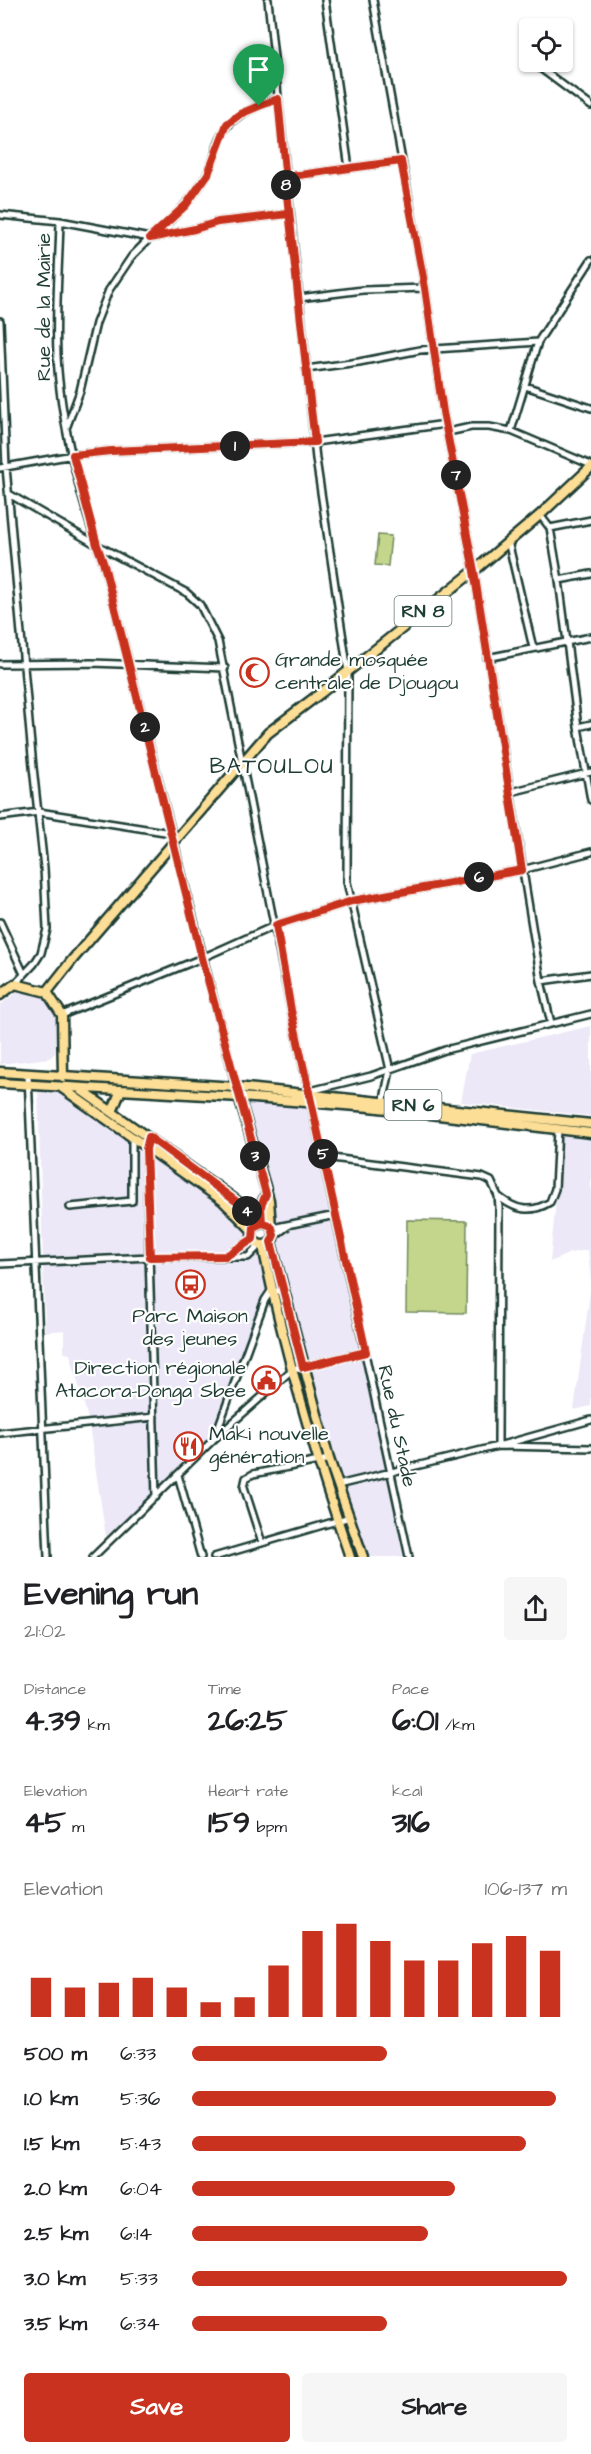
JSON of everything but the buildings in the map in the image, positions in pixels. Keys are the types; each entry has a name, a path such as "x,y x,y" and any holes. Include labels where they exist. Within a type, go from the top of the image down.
{"main road":[{"name":"RN 8","path":"47,992 73,958 268,733 474,571 540,515 591,466"},
{"path":"0,995 15,984 47,992 62,1015 63,1077"},
{"path":"0,1072 63,1077 237,1202 264,1234 283,1291 329,1459 363,1557"},
{"name":"RN 6","path":"63,1077 236,1087 591,1133"},
{"path":"0,1083 62,1088 228,1205 264,1234 272,1291 319,1461 350,1557"},
{"name":"Rue de la Mairie","path":"236,1087 266,1194 261,1206 264,1234"},
{"name":"RN 6","path":"62,1088 240,1097 311,1096"},
{"path":"112,1112 121,1090"},
{"name":"RN 6","path":"383,1105 591,1124"}],"street":[{"path":"268,0 306,369 348,672 347,882 390,1070 383,1105"},
{"path":"325,0 349,168"},
{"path":"373,0 425,288 446,424 474,571 541,981 551,1023"},
{"path":"546,72 591,106"},
{"path":"66,428 80,391 96,322 109,290 132,256 186,205 208,174 227,124 240,114 278,99"},
{"path":"285,177 401,161"},
{"path":"0,215 60,221 150,238 218,222 289,214"},
{"name":"Rue de la Mairie","path":"60,221 57,354 66,428 104,565 236,1087"},
{"path":"511,431 538,342 591,260"},
{"path":"299,298 391,288 425,288"},
{"path":"0,321 3,468 9,494 48,929 41,953 15,984"},
{"path":"306,369 434,350 538,342"},
{"path":"525,386 591,408"},
{"path":"3,468 73,455 111,451 315,442 446,424"},
{"path":"448,432 471,427 511,431 591,466"},
{"name":"Rue du Stade","path":"9,494 187,593 200,605 218,641 291,1010 410,1557"},
{"path":"540,515 550,528 578,727 588,772 591,800"},
{"path":"550,528 591,520"},
{"path":"508,542 533,648"},
{"path":"559,580 591,574"},
{"path":"488,658 591,637"},
{"path":"0,664 225,668"},
{"path":"578,727 591,724"},
{"path":"511,792 588,772"},
{"path":"0,817 39,812 171,833"},
{"path":"62,1015 276,925 352,901 522,870 591,852"},
{"path":"0,922 24,974"},
{"path":"541,981 591,974"},
{"path":"311,1096 444,1050 591,1014"},
{"path":"28,1075 48,1557"},
{"path":"498,1196 515,1208 523,1210 534,1209 550,1202 555,1189 558,1129"},
{"path":"149,1137 146,1149 156,1497"},
{"path":"70,1207 132,1201 132,1138"},
{"path":"324,1157 482,1177 491,1181 498,1196 498,1446"},
{"path":"226,1256 264,1234 336,1215"},
{"path":"0,1264 150,1257 248,1257 264,1234"},
{"path":"213,1440 268,1294 272,1291 283,1291"},
{"path":"93,1557 213,1440 293,1369 366,1352"},
{"path":"0,1433 154,1417"},
{"path":"338,1485 391,1470 498,1446 591,1420"},
{"path":"498,1446 591,1448"},
{"path":"262,1543 244,1487 246,1478 253,1474 329,1459"},
{"path":"178,1475 201,1557"},
{"path":"214,1557 350,1517"}],"shaded area":[{"path":"22,988 43,994 52,1008 57,1021 55,1053 50,1058 0,1064 0,1005"},
{"path":"591,1026 591,1116 461,1102 470,1054"},
{"path":"38,1087 59,1089 125,1137 225,1204 258,1237 269,1283 211,1439 106,1537 88,1419 70,1354 64,1353 64,1330 45,1332"},
{"path":"246,1103 307,1105 362,1344 403,1557 368,1557 301,1359"},
{"path":"562,1136 591,1139 591,1285 588,1250 570,1253 550,1262"},
{"path":"591,1285 591,1406 574,1410"}],"green space":[{"path":"378,535 391,536 388,566 375,565"},
{"path":"407,1220 467,1221 466,1313 406,1312"}],"place":[{"name":"Grande mosquée centrale de Djougou","path":"254,672"},
{"name":"Parc Maison des jeunes","path":"190,1285"},
{"name":"Direction régionale Atacora-Donga Sbee","path":"267,1380"},
{"name":"Maki nouvelle génération","path":"188,1446"}],"district":[{"name":"BATOULOU","path":"272,766"}],"route":[{"path":"259,106 240,114 227,124 208,174 186,205 150,238 218,222 289,214 285,177 401,161 425,288 443,412 474,571 522,870 352,901 276,925 291,1010 366,1352 303,1367 271,1242 274,1235 272,1228 259,1224 237,1202 149,1137 146,1149 150,1257 226,1256 253,1239 252,1230 254,1227 259,1224 262,1223 261,1206 266,1194 202,958 104,565 73,455 111,451 315,442 289,214 278,99 259,106"}]}
